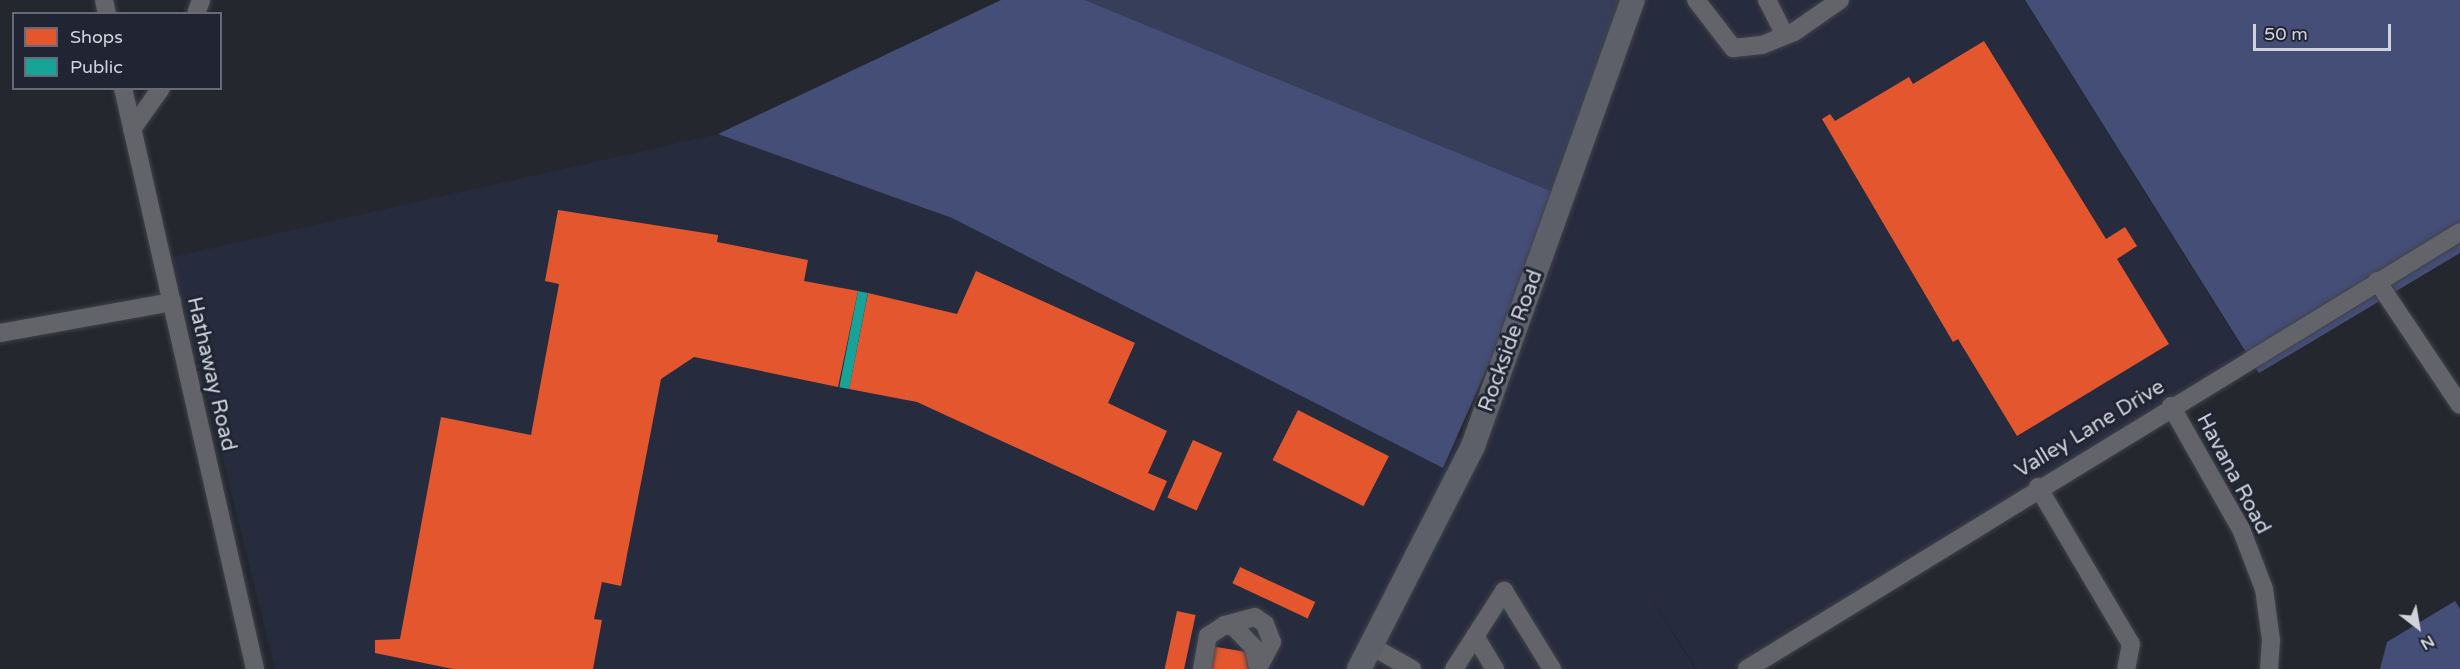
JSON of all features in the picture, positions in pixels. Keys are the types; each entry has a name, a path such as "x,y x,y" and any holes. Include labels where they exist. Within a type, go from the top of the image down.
{"main road":[{"name":"Rockside Road","path":"1359,669 1473,446 1633,0"}],"street":[{"path":"1696,0 1733,48 1785,35 1840,0"},
{"path":"1767,0 1785,35"},
{"name":"Hathaway Road","path":"123,90 255,669"},
{"path":"132,129 160,90"},
{"name":"Valley Lane Drive","path":"1747,669 2038,487 2460,232"},
{"path":"2377,281 2460,405"},
{"path":"0,333 172,303"},
{"name":"Havana Road","path":"2171,406 2245,539 2264,589 2271,640 2269,669"},
{"path":"2038,487 2131,644 2126,669"},
{"path":"1454,669 1504,591 1552,669"},
{"path":"1202,669 1208,636 1225,625 1234,627 1254,648 1258,669"},
{"path":"1475,636 1495,669"},
{"path":"1371,646 1412,669"}],"shaded area":[{"path":"1001,0 1085,0 1563,196 1443,468 952,218 718,134"},
{"path":"1085,0 1633,0 1563,196"},
{"path":"1633,0 2024,0 2249,359 1747,669 1697,669 1641,582 1695,669 275,669 173,257 718,134 952,218 1443,468 1455,437 1473,445"},
{"path":"2025,0 2460,0 2460,253 2259,373"},
{"path":"2455,601 2460,609 2460,669 2380,669 2387,642"}],"building: Shops":[{"path":"1984,41 2106,239 2125,227 2137,246 2117,259 2169,344 2017,436 1958,339 1953,342 1822,119 1830,114 1835,121 1909,77 1913,84"},
{"path":"558,210 718,235 717,242 808,260 804,281 858,291 838,387 694,357 661,379 621,586 602,582 594,619 602,620 593,669 453,669 375,653 375,640 400,639 441,417 531,435 559,284 545,281"},
{"path":"976,271 1135,343 1108,403 1167,431 1148,473 1167,481 1154,511 917,402 849,389 868,293 957,314"},
{"path":"1298,410 1389,456 1363,506 1273,460"},
{"path":"1193,440 1222,453 1197,511 1167,498"},
{"path":"1240,567 1315,602 1308,618 1232,583"},
{"path":"1177,611 1196,615 1184,669 1165,669"},
{"path":"1210,646 1253,653 1248,669 1206,669"}],"building: Public":[{"path":"858,291 868,293 849,389 839,387"}]}
